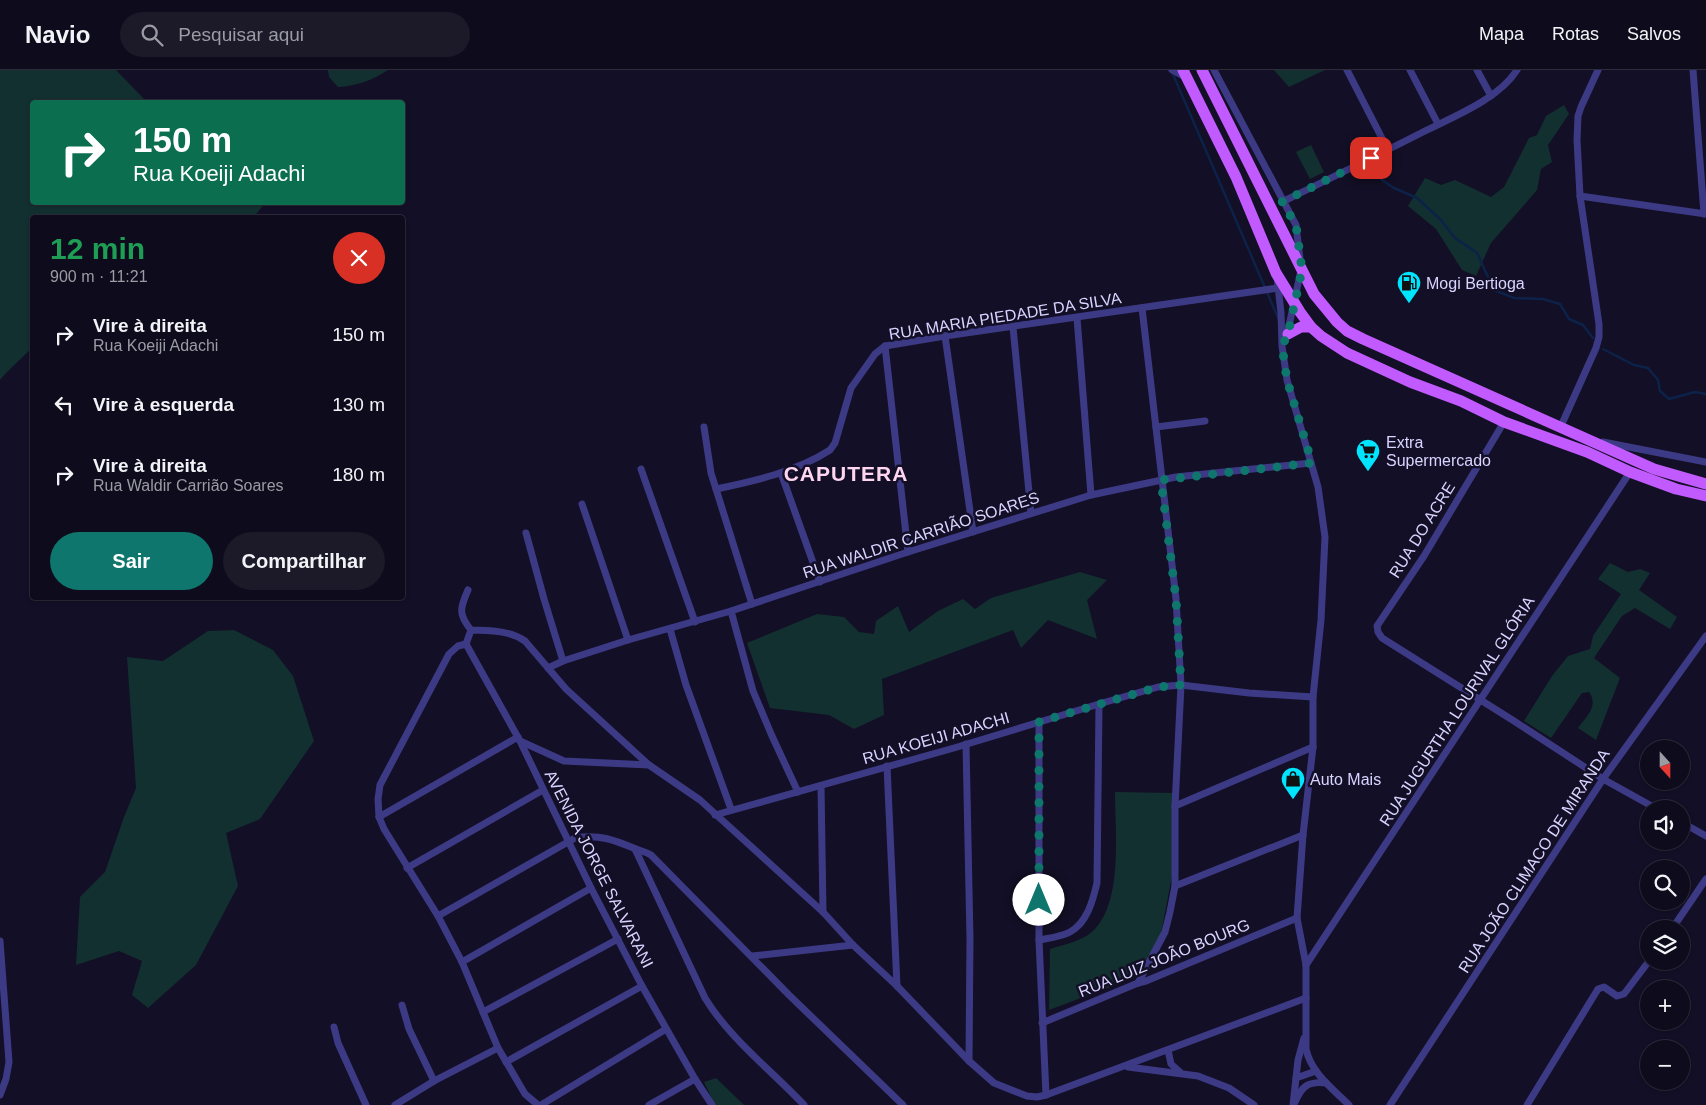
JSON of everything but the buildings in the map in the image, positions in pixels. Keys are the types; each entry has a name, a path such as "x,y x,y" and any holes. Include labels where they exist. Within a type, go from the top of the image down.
{"main road":[{"path":"1202,70 1314,294 1347,331 1654,469 1706,484"},
{"path":"1185,74 1236,177 1276,273 1311,327 1337,347 1387,372 1461,401 1504,422 1587,452 1630,472 1676,489 1706,496"},
{"path":"1288,334 1301,327 1311,327"},
{"path":"1387,372 1404,369 1407,364 1404,358"}],"street":[{"path":"1172,70 1185,74"},
{"path":"1214,70 1282,202 1296,225 1302,270 1288,334 1282,346"},
{"path":"1348,70 1388,150"},
{"path":"1410,70 1438,124"},
{"path":"1477,70 1491,96"},
{"path":"1282,202 1388,150 1491,96 1507,84 1517,70"},
{"path":"1561,426 1596,348 1599,337 1599,324 1580,196 1577,140 1578,116 1598,70"},
{"path":"1580,196 1705,214 1692,70"},
{"path":"1276,273 1287,380 1312,463 1321,504 1325,537 1321,620 1313,697 1313,747 1302,836 1297,918 1306,965 1305,1032 1307,1053 1316,1071 1350,1105"},
{"name":"RUA MARIA PIEDADE DA SILVA","path":"716,489 781,473 830,450 835,443 851,388 875,354 885,346 1278,288"},
{"path":"1138,983 1165,932 1175,886 1175,806 1181,685 1176,599 1142,308"},
{"path":"1077,318 1091,495"},
{"path":"1013,327 1031,513"},
{"path":"945,336 973,532"},
{"path":"885,346 908,552"},
{"path":"1156,427 1205,421"},
{"name":"RUA DO ACRE","path":"1481,701 1382,638 1377,626 1424,556 1504,422"},
{"path":"704,427 711,473 752,604"},
{"path":"1593,440 1706,462"},
{"name":"RUA WALDIR CARRIÃO SOARES","path":"548,668 563,661 628,640 731,611 908,552 1091,495 1161,480 1312,463"},
{"path":"642,469 695,622"},
{"name":"RUA JUGURTHA LOURIVAL GLÓRIA","path":"1306,965 1630,472"},
{"path":"781,473 820,582"},
{"path":"582,504 628,640"},
{"path":"526,532 563,661"},
{"path":"468,590 461,612 471,630"},
{"path":"731,611 753,691 798,792"},
{"path":"670,629 686,685 731,809"},
{"path":"471,630 466,644 458,646 449,654 380,785 378,799 379,817 407,868 438,916 462,962 498,1048 525,1094 538,1105"},
{"path":"471,630 498,631 519,636 525,641 566,689 649,765 700,800 823,912 853,945 897,986 969,1061 994,1083 1037,1101 1046,1095 1306,998"},
{"name":"RUA JOÃO CLIMACO DE MIRANDA","path":"1390,1105 1603,779 1706,636"},
{"name":"AVENIDA JORGE SALVARANI","path":"466,644 519,739 591,888 642,986 712,1105"},
{"name":"RUA KOEIJI ADACHI","path":"715,815 1158,687 1181,685 1249,693 1313,697"},
{"path":"1481,701 1603,779 1641,800"},
{"path":"1039,940 1072,931 1088,912 1097,883 1099,704"},
{"path":"1039,722 1039,940 1046,1095"},
{"path":"379,817 519,739 564,761 649,765"},
{"path":"966,744 970,938 969,1061"},
{"path":"1175,806 1313,747"},
{"path":"887,766 897,986"},
{"path":"820,786 823,912"},
{"path":"407,868 544,790"},
{"path":"1690,827 1706,836"},
{"path":"438,916 568,841 589,835 610,838 651,855 789,995 903,1105"},
{"path":"1175,886 1302,836"},
{"path":"635,849 712,1009 742,1044 804,1105"},
{"path":"1678,920 1706,879"},
{"path":"462,962 591,888"},
{"name":"RUA LUIZ JOÃO BOURG","path":"1042,1023 1138,983 1146,982 1297,918"},
{"path":"483,1012 618,939"},
{"path":"0,941 3,1030 8,1071 0,1095"},
{"path":"752,956 853,945"},
{"path":"1527,1105 1598,989 1604,987 1617,996 1624,994 1642,970"},
{"path":"506,1062 642,986"},
{"path":"402,1005 409,1028 434,1081"},
{"path":"334,1027 338,1043 366,1105"},
{"path":"542,1105 666,1029"},
{"path":"1293,1105 1298,1060 1305,1032"},
{"path":"395,1105 434,1081 498,1048"},
{"path":"1168,1050 1171,1064 1181,1072"},
{"path":"1125,1066 1181,1072 1215,1081 1254,1105"},
{"path":"1296,1078 1316,1071"},
{"path":"649,1105 695,1079"},
{"path":"1293,1105 1300,1092 1308,1085 1313,1082 1326,1083"}],"green space":[{"path":"0,70 116,70 145,100 30,100 30,205 263,205 256,215 30,215 30,350 0,380"},
{"path":"328,70 388,70 364,82 338,87 329,77"},
{"path":"1274,70 1325,70 1289,87"},
{"path":"1564,105 1569,114 1548,145 1552,162 1541,169 1537,190 1491,243 1476,276 1462,270 1436,229 1408,206 1425,178 1441,185 1455,180 1491,197 1504,187 1529,138 1537,135 1546,116"},
{"path":"1311,145 1324,172 1310,179 1296,152"},
{"path":"1610,563 1628,572 1640,569 1650,573 1639,590 1677,617 1670,629 1635,608 1622,616 1594,658 1620,678 1596,740 1578,728 1592,707 1592,697 1589,692 1582,693 1551,738 1524,721 1552,676 1568,656 1590,649 1593,636 1621,594 1598,579"},
{"path":"1080,572 1107,580 1087,600 1097,639 1048,620 1021,648 1013,630 882,679 884,715 854,729 829,715 770,708 747,643 817,614 844,617 859,632 874,634 876,621 898,606 909,632 938,611 963,599 975,609 991,598"},
{"path":"234,630 273,650 293,676 314,741 260,819 226,833 238,886 196,965 148,1008 132,995 142,961 119,951 76,965 80,897 105,872 136,788 127,657 163,661 208,631"},
{"path":"1115,792 1173,793 1172,876 1160,939 1134,978 1049,1010 1050,949 1074,942 1091,933 1104,916 1110,900 1116,864"},
{"path":"716,1078 744,1105 715,1105 704,1082"}],"waterway":[{"path":"1172,72 1279,320"},
{"path":"1371,166 1382,180 1394,188 1417,198 1440,219 1455,238 1477,253 1494,290 1514,298 1543,299 1560,304 1569,319 1583,325 1593,338"},
{"path":"1603,349 1634,365 1648,368 1658,380 1660,391 1669,399 1695,392 1706,394"}],"place":[{"name":"Mogi Bertioga","path":"1409,304"},
{"name":"Extra Supermercado","path":"1368,472"},
{"name":"Auto Mais","path":"1293,800"}],"district":[{"name":"CAPUTERA","path":"846,473"}],"route":[{"path":"1039,900 1039,722 1158,687 1181,685 1176,599 1161,480 1312,463 1307,452 1287,380 1282,346 1288,334 1302,270 1296,225 1282,202 1371,158"}]}
